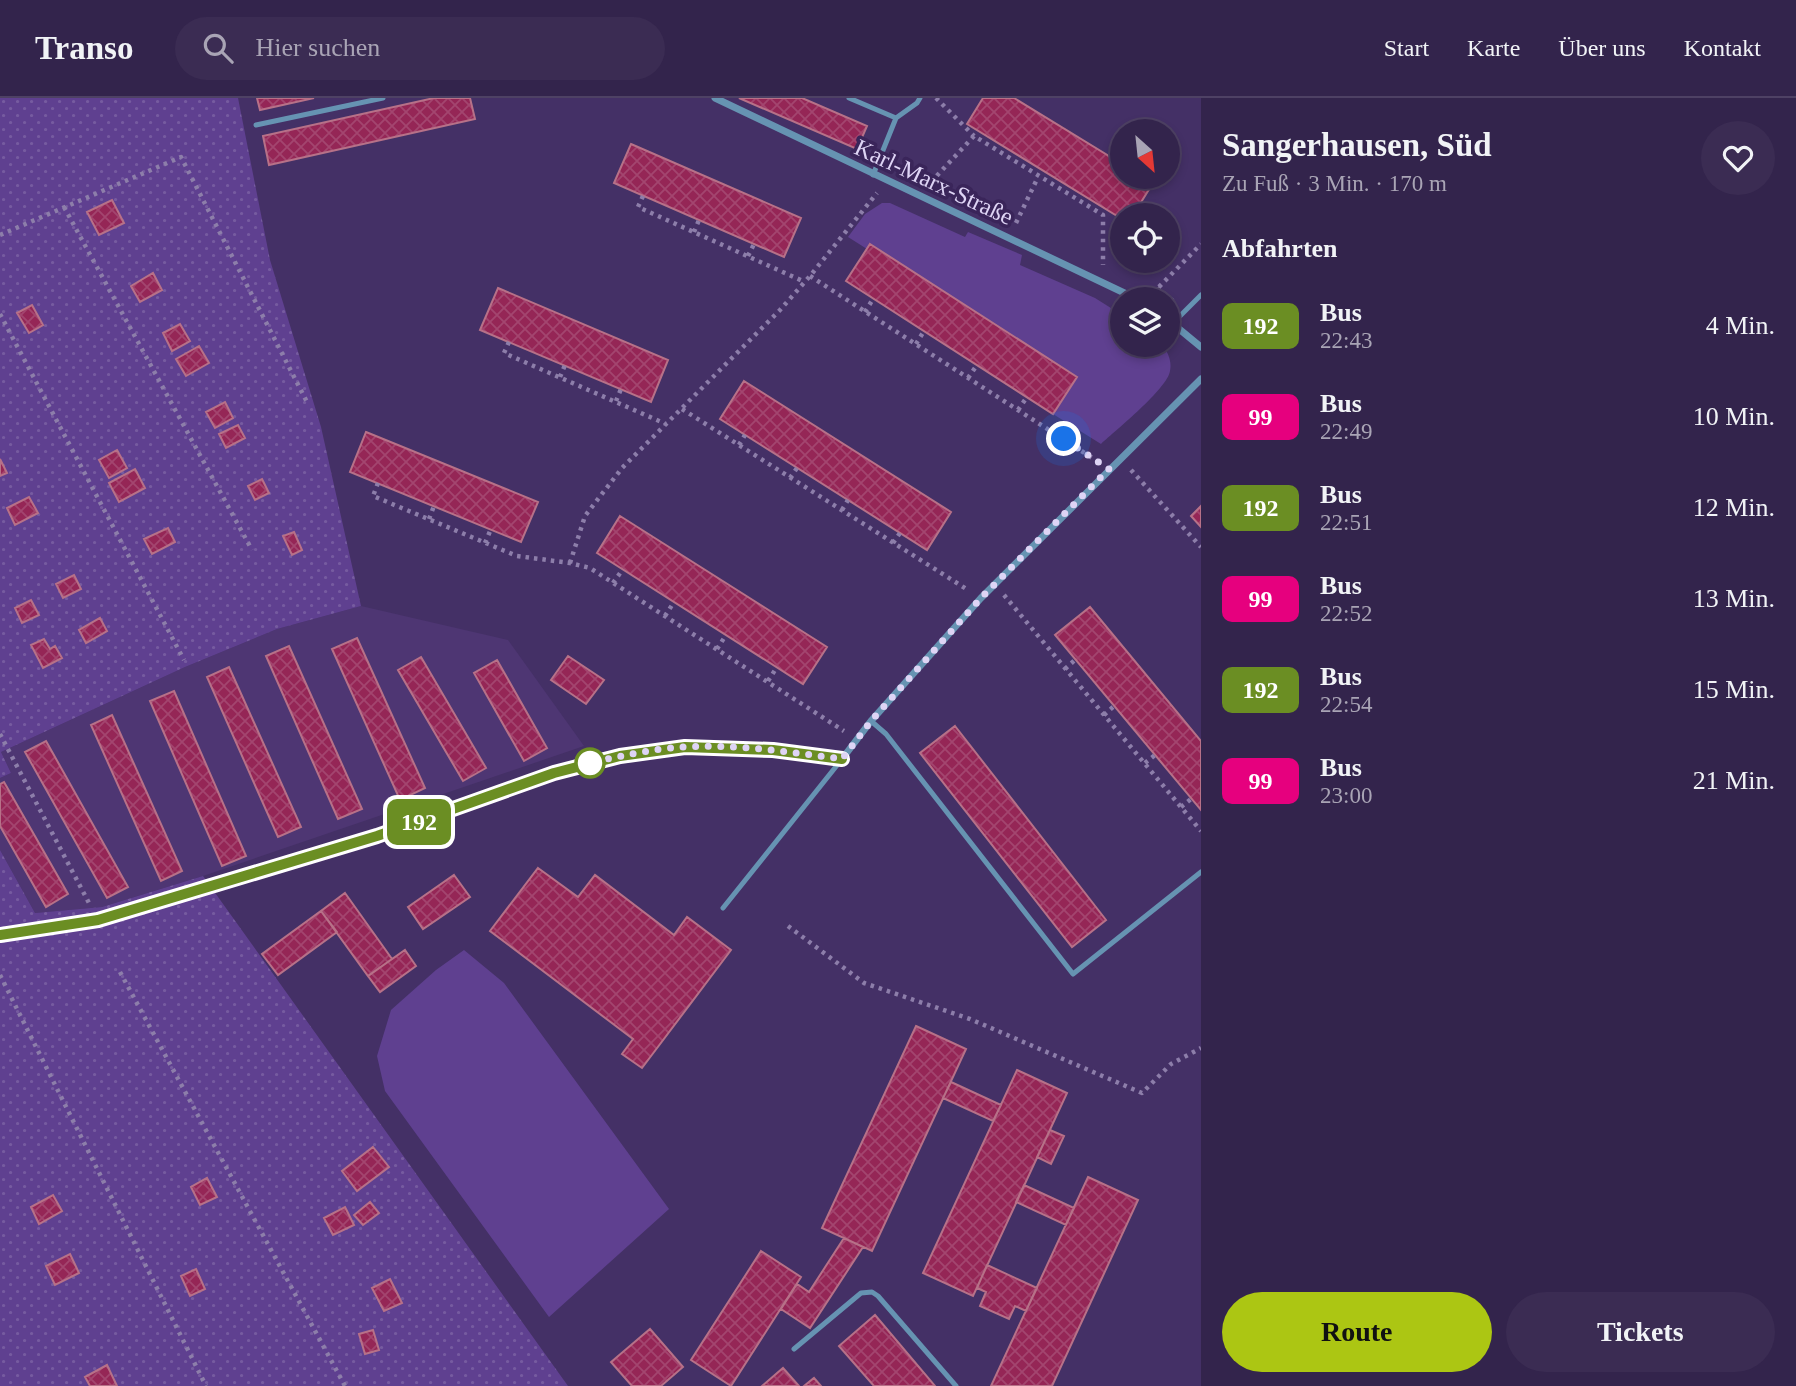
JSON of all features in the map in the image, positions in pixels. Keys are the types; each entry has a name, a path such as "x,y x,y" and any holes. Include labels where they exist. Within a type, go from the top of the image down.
{"street":[{"name":"Karl-Marx-Straße","path":"715,98 1110,287"},
{"path":"1180,329 1201,347"},
{"path":"0,935 98,920 377,836 554,773 620,756 685,747 773,750 842,759 871,721 981,598 1201,379"}],"lane":[{"path":"257,125 383,98"},
{"path":"849,98 896,118"},
{"path":"873,175 896,118 920,98"},
{"path":"1180,313 1201,295"},
{"path":"871,721 886,734 1073,974 1201,872"},
{"path":"723,908 842,759"},
{"path":"794,1349 861,1293 872,1292 956,1386"}],"path":[{"path":"936,98 974,136 1102,215 1103,284"},
{"path":"917,196 974,136"},
{"path":"989,146 993,139"},
{"path":"0,235 181,157 307,404"},
{"path":"1009,239 1044,171"},
{"path":"570,563 585,516 622,468 805,282 886,181"},
{"path":"643,196 638,207 805,282"},
{"path":"1096,211 1100,205"},
{"path":"64,207 251,551"},
{"path":"694,232 699,220"},
{"path":"748,256 754,244"},
{"path":"1158,287 1201,244"},
{"path":"810,276 1109,469"},
{"path":"865,312 873,299"},
{"path":"0,314 184,660"},
{"path":"916,344 924,331"},
{"path":"509,342 504,353 666,424"},
{"path":"560,377 565,365"},
{"path":"968,378 977,365"},
{"path":"616,402 621,389"},
{"path":"1018,410 1027,397"},
{"path":"682,409 981,598"},
{"path":"739,445 745,435"},
{"path":"1119,458 1201,547"},
{"path":"790,478 797,468"},
{"path":"378,483 373,496 517,556 590,568 856,739"},
{"path":"842,510 848,500"},
{"path":"429,519 434,506"},
{"path":"485,543 491,529"},
{"path":"893,543 900,533"},
{"path":"614,583 623,569"},
{"path":"995,584 1201,831"},
{"path":"665,616 674,602"},
{"path":"717,649 726,635"},
{"path":"1065,669 1076,659"},
{"path":"768,681 777,667"},
{"path":"1104,715 1114,706"},
{"path":"0,734 98,920"},
{"path":"1144,764 1155,755"},
{"path":"1181,807 1191,799"},
{"path":"788,926 863,983 970,1019 1142,1093 1171,1064 1201,1048"},
{"path":"120,972 345,1386"},
{"path":"0,975 206,1386"}],"shaded area":[{"path":"0,98 238,98 270,260 321,427 361,606 277,629 185,667 1,752 11,773 0,778"},
{"path":"882,203 890,203 965,237 968,232 1022,255 1020,265 1095,298 1110,307 1110,357 1169,357 1170,371 1167,379 1151,398 1101,444 1053,414 1077,377 870,245 867,249 848,237 865,214"},
{"path":"361,606 508,640 584,746 203,876 102,907 35,913 0,850 0,778 11,773 1,752 185,667 277,629"},
{"path":"0,850 35,913 102,907 203,876 568,1386 0,1386"},
{"path":"464,950 504,983 669,1209 549,1317 385,1091 377,1056 391,1010 436,970"}],"building":[{"path":"257,98 314,98 260,110"},
{"path":"434,98 470,98 475,119 269,165 263,136"},
{"path":"739,98 802,98 867,126 857,149"},
{"path":"983,98 1014,98 1110,157 1110,189 1149,189 1140,203 1110,203 1110,212 967,124"},
{"path":"631,144 801,218 784,257 614,183"},
{"path":"112,200 124,223 99,235 87,212"},
{"path":"870,244 1077,377 1053,414 846,281"},
{"path":"153,273 162,290 140,302 131,286"},
{"path":"498,288 668,360 651,402 480,330"},
{"path":"32,305 43,325 29,333 17,313"},
{"path":"180,324 190,341 172,351 163,333"},
{"path":"199,346 209,363 186,376 176,359"},
{"path":"744,381 951,512 927,550 720,419"},
{"path":"225,402 233,418 215,428 206,412"},
{"path":"238,425 245,438 226,448 219,434"},
{"path":"366,432 538,502 521,542 350,472"},
{"path":"117,450 127,468 109,478 99,460"},
{"path":"0,459 7,473 0,476"},
{"path":"135,469 145,488 119,502 109,483"},
{"path":"262,479 269,493 255,500 248,486"},
{"path":"29,497 38,513 15,525 7,508"},
{"path":"1201,506 1201,527 1191,516"},
{"path":"620,516 827,647 803,684 597,553"},
{"path":"168,528 175,542 152,554 144,539"},
{"path":"294,532 302,550 292,555 283,536"},
{"path":"74,575 81,589 63,598 56,584"},
{"path":"31,600 39,615 22,623 15,608"},
{"path":"1090,607 1201,741 1201,810 1055,635"},
{"path":"100,618 107,631 86,643 79,630"},
{"path":"357,638 425,788 400,800 332,649"},
{"path":"44,639 50,649 55,646 62,658 43,668 31,645"},
{"path":"289,646 362,809 338,819 266,656"},
{"path":"568,656 604,680 586,704 551,680"},
{"path":"421,657 486,768 463,781 398,670"},
{"path":"497,660 547,748 524,761 474,673"},
{"path":"229,667 301,827 278,837 207,677"},
{"path":"174,691 246,856 222,866 150,701"},
{"path":"112,715 182,871 161,881 91,725"},
{"path":"955,726 1106,920 1072,947 920,753"},
{"path":"46,741 128,887 107,898 25,752"},
{"path":"4,782 68,894 46,907 0,826 0,784"},
{"path":"538,868 578,897 595,875 674,935 687,917 731,950 642,1068 622,1054 633,1039 490,931"},
{"path":"454,875 470,897 423,929 408,907"},
{"path":"345,893 392,959 368,976 321,911"},
{"path":"321,911 337,932 278,975 262,954"},
{"path":"405,950 416,966 380,992 368,976"},
{"path":"916,1026 966,1049 872,1251 822,1228"},
{"path":"1017,1070 1067,1093 973,1296 923,1273"},
{"path":"951,1082 1001,1105 993,1121 943,1098"},
{"path":"1050,1130 1064,1136 1051,1164 1037,1157"},
{"path":"373,1147 389,1167 357,1191 342,1171"},
{"path":"1088,1177 1138,1200 1052,1386 991,1386"},
{"path":"207,1178 217,1197 200,1205 191,1187"},
{"path":"1024,1185 1074,1208 1066,1225 1016,1202"},
{"path":"53,1195 62,1211 39,1224 31,1207"},
{"path":"370,1202 379,1213 363,1225 354,1215"},
{"path":"345,1207 354,1225 333,1235 324,1218"},
{"path":"844,1238 863,1247 810,1328 781,1309 797,1284 809,1292"},
{"path":"761,1251 801,1277 731,1386 691,1360"},
{"path":"70,1254 79,1273 55,1285 46,1266"},
{"path":"987,1265 1037,1288 1026,1311 1015,1306 1009,1319 980,1306 986,1292 977,1288"},
{"path":"196,1269 205,1289 190,1296 181,1276"},
{"path":"390,1279 402,1303 384,1311 372,1288"},
{"path":"875,1315 935,1386 874,1386 839,1346"},
{"path":"650,1329 683,1367 661,1386 632,1386 611,1362"},
{"path":"373,1330 379,1350 365,1354 359,1334"},
{"path":"107,1365 117,1386 90,1386 85,1377"},
{"path":"783,1368 799,1386 762,1386"},
{"path":"814,1378 821,1386 804,1386"}],"bus line":[{"name":"192","path":"0,935 98,920 377,836 554,773 620,756 685,747 773,750 842,759"}],"route":[{"path":"590,763 587,764 620,756 685,747 773,750 842,759 871,721 981,598 1109,469 1064,439"}]}
